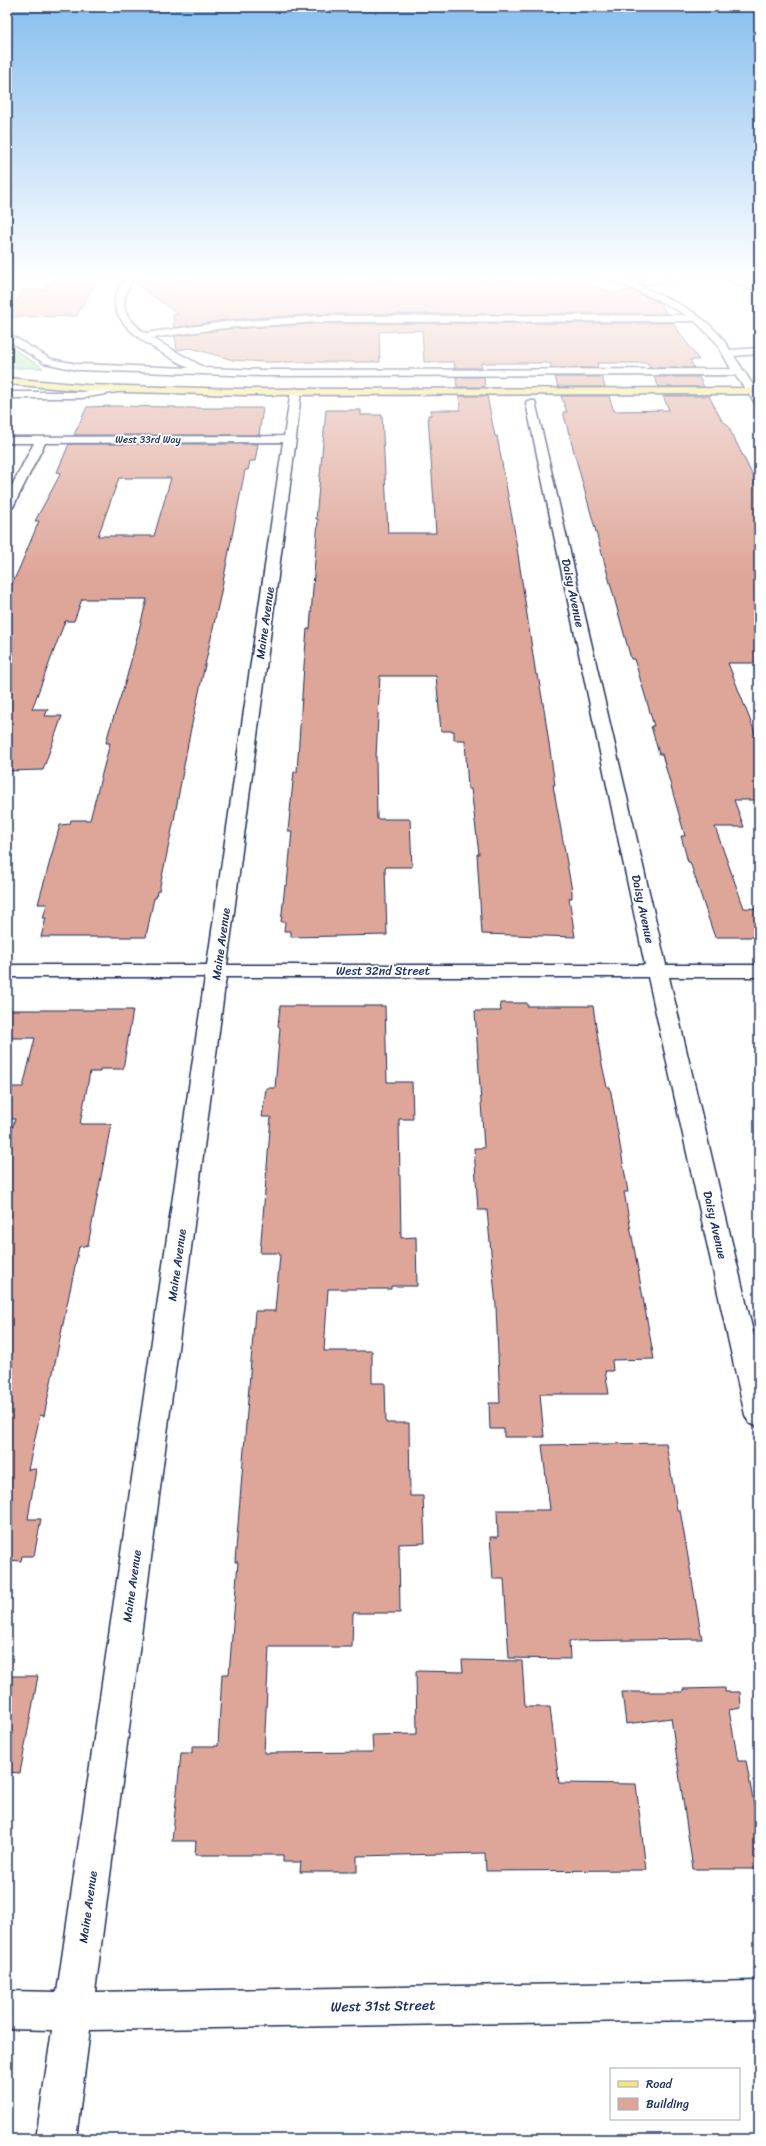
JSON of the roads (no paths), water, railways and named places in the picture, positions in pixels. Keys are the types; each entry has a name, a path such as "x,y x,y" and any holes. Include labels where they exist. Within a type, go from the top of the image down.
{"main road":[{"path":"68,377 248,382 759,382"},
{"path":"7,381 86,388 119,389 296,391 756,391"}],"street":[{"path":"742,377 744,382 756,391 759,401"},
{"path":"7,395 82,395 119,389"},
{"name":"Maine Avenue","path":"56,2139 218,971 296,391"},
{"name":"Daisy Avenue","path":"531,403 656,971 759,1415"},
{"name":"West 33rd Way","path":"7,440 290,439"},
{"path":"7,507 41,440"},
{"name":"West 32nd Street","path":"7,971 759,971"},
{"name":"West 31st Street","path":"7,2010 74,2011 759,2000"}]}
